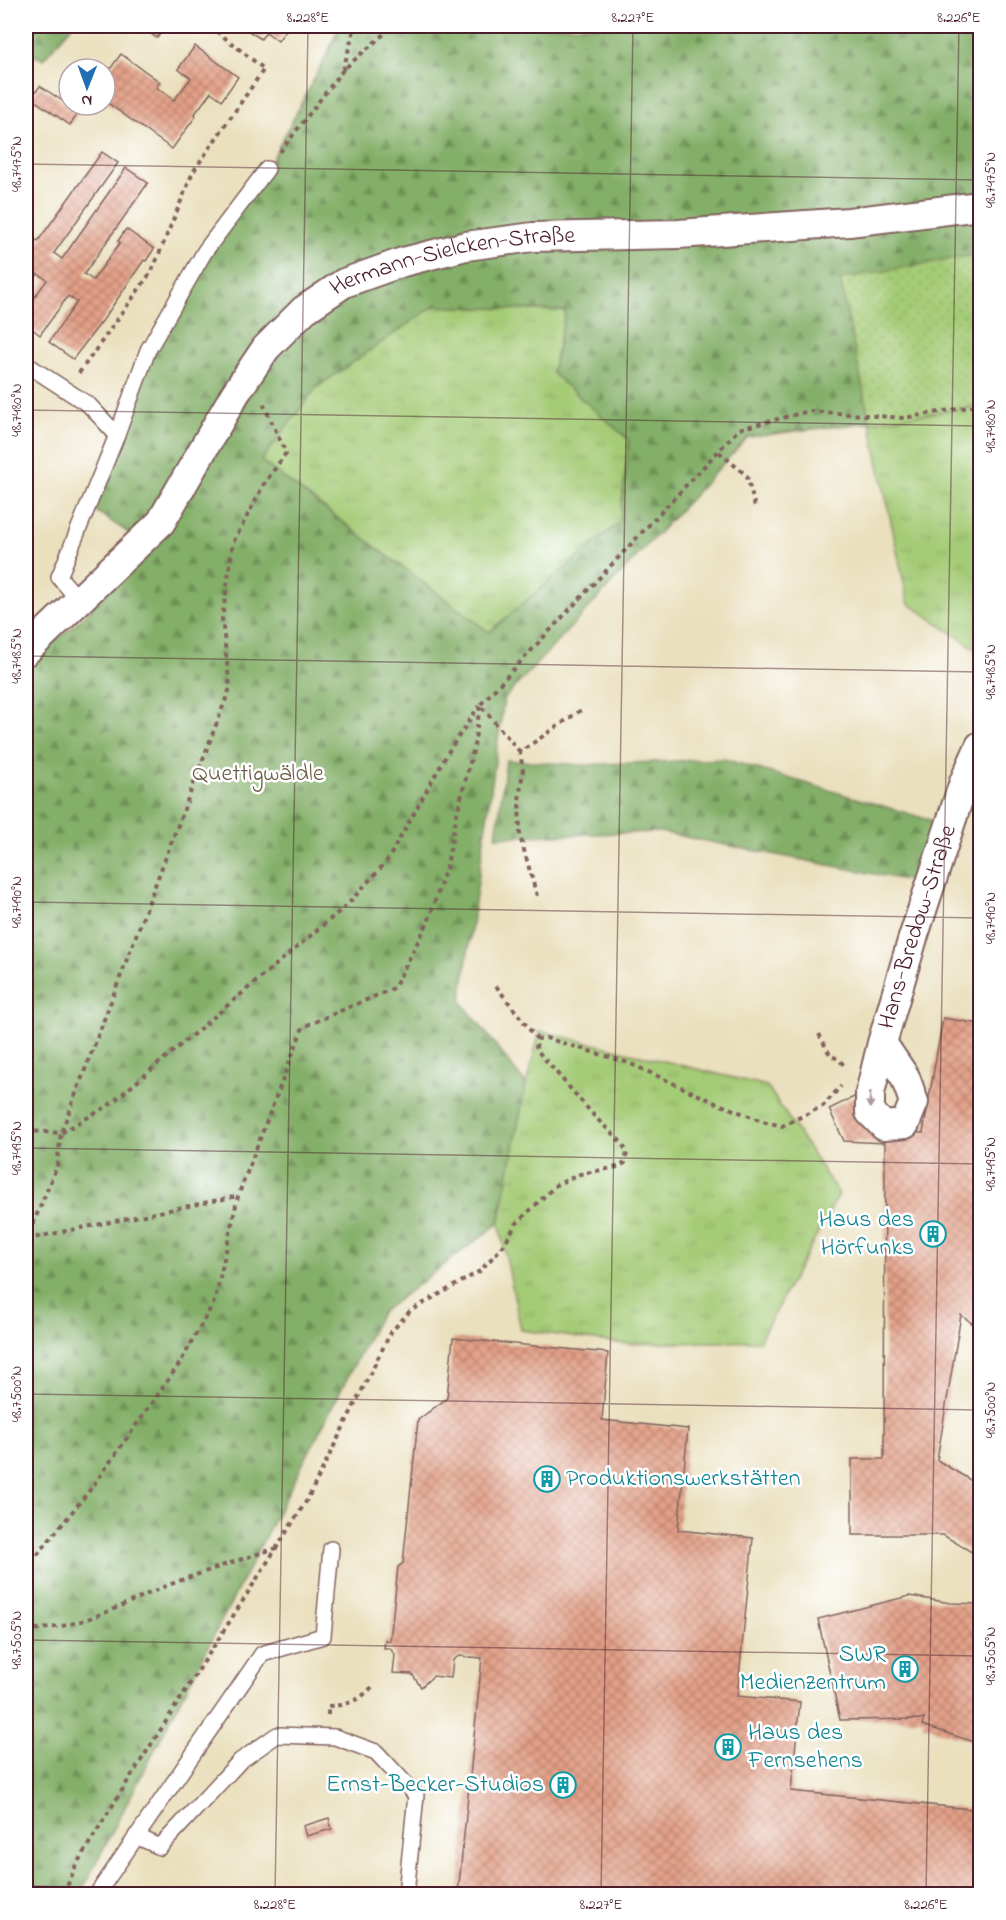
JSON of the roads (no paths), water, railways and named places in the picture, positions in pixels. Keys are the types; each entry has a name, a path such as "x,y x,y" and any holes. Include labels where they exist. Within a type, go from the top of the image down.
{"street":[{"name":"Hermann-Sielcken-Straße","path":"26,651 161,522 235,394 266,348 304,310 344,283 403,262 466,246 533,237 679,234 849,222 981,206"},
{"name":"Hans-Bredow-Straße","path":"882,1042 964,782 981,746"}],"lane":[{"path":"78,599 59,578 117,435 148,350 206,251 267,169"},
{"path":"26,364 89,405 117,435"},
{"path":"97,1894 262,1654 323,1636 331,1549"},
{"path":"136,1836 160,1847 240,1761 278,1735 335,1737 376,1752 416,1795 406,1894"}],"place":[{"name":"Haus des Hörfunks","path":"933,1234"},
{"name":"Produktionswerkstätten","path":"547,1479"},
{"name":"SWR Medienzentrum","path":"905,1669"},
{"name":"Haus des Fernsehens","path":"728,1747"},
{"name":"Ernst-Becker-Studios","path":"563,1785"}],"park label":[{"name":"Quettigwäldle","path":"258,774"}]}
